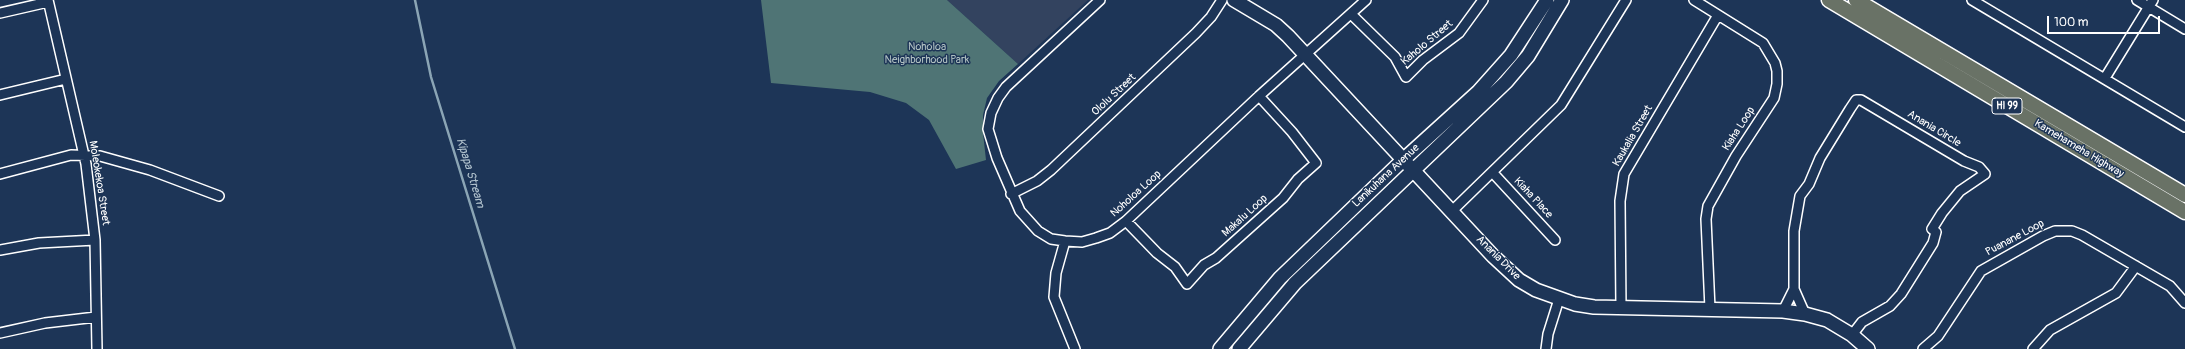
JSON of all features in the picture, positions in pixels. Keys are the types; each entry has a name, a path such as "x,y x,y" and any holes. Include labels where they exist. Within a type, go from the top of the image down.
{"main road":[{"name":"Anania Drive","path":"1234,0 1276,25 1305,54 1414,172 1453,210 1493,256 1519,280 1536,290 1560,299 1588,306 1783,311 1805,314 1827,320 1852,335 1868,349"},
{"name":"Lanikuhana Avenue","path":"1220,349 1280,278 1403,160 1478,92 1511,55 1547,0"},
{"name":"Lanikuhana Avenue","path":"1239,349 1295,284 1414,172 1520,68 1562,0"},
{"name":"Kamehameha Highway","path":"1829,0 2185,212"},
{"name":"Kamehameha Highway","path":"1856,0 2185,195"}],"street":[{"name":"Noholoa Loop","path":"1100,0 1006,87 990,113 988,129 1011,194 1027,222 1038,232 1051,239 1082,242 1110,233 1126,221 1259,96 1366,0"},
{"name":"Ololu Street","path":"1011,194 1037,181 1051,170 1196,33 1211,17 1222,0"},
{"name":"Kaholo Street","path":"1351,14 1395,57 1406,77 1423,60 1459,33 1483,0"},
{"path":"1453,210 1493,173 1561,105 1626,0"},
{"name":"Kiaha Loop","path":"1694,0 1763,43 1776,62 1777,84 1774,98 1736,156 1708,206 1706,219 1710,310"},
{"path":"1972,0 2185,127"},
{"path":"2137,0 2151,4 2185,29"},
{"path":"0,13 48,1"},
{"name":"Moleokekoa Street","path":"48,1 84,155 95,240 97,349"},
{"path":"2105,78 2151,4"},
{"name":"Kaukalia Street","path":"1621,308 1620,201 1624,174 1718,15"},
{"path":"0,94 66,78"},
{"name":"Makalu Loop","path":"1126,221 1157,253 1175,267 1187,284 1204,265 1216,258 1283,198 1298,179 1316,163 1292,132 1259,96"},
{"name":"Anania Circle","path":"1805,314 1794,289 1794,231 1800,196 1809,184 1820,158 1856,100 1868,103 1964,161 1979,167 1985,174 1960,191 1942,213 1932,229 1936,232 1934,243 1901,294 1890,306 1862,322 1852,335"},
{"path":"0,174 71,155 100,156 150,170 219,196"},
{"name":"Kiaha Place","path":"1493,173 1555,240"},
{"name":"Puanane Loop","path":"1923,349 1938,336 1981,271 2049,233 2062,230 2072,231 2170,286 2185,303"},
{"path":"0,250 39,242 95,240"},
{"path":"1065,241 1056,273 1054,297 1075,349"},
{"path":"2033,349 2050,330 2116,293 2136,266"},
{"name":"Anania Circle","path":"1783,311 1794,289"},
{"path":"1546,349 1548,334 1560,299"},
{"path":"0,333 45,323 96,317"}],"shaded area":[{"path":"947,0 1088,0 1018,64"}],"green space":[{"name":"Noholoa Neighborhood Park","path":"761,0 947,0 1018,64 999,81 987,98 983,115 986,160 956,169 929,120 906,103 870,92 771,83"}],"waterway":[{"name":"Kipapa Stream","path":"415,0 431,77 515,349"}]}
